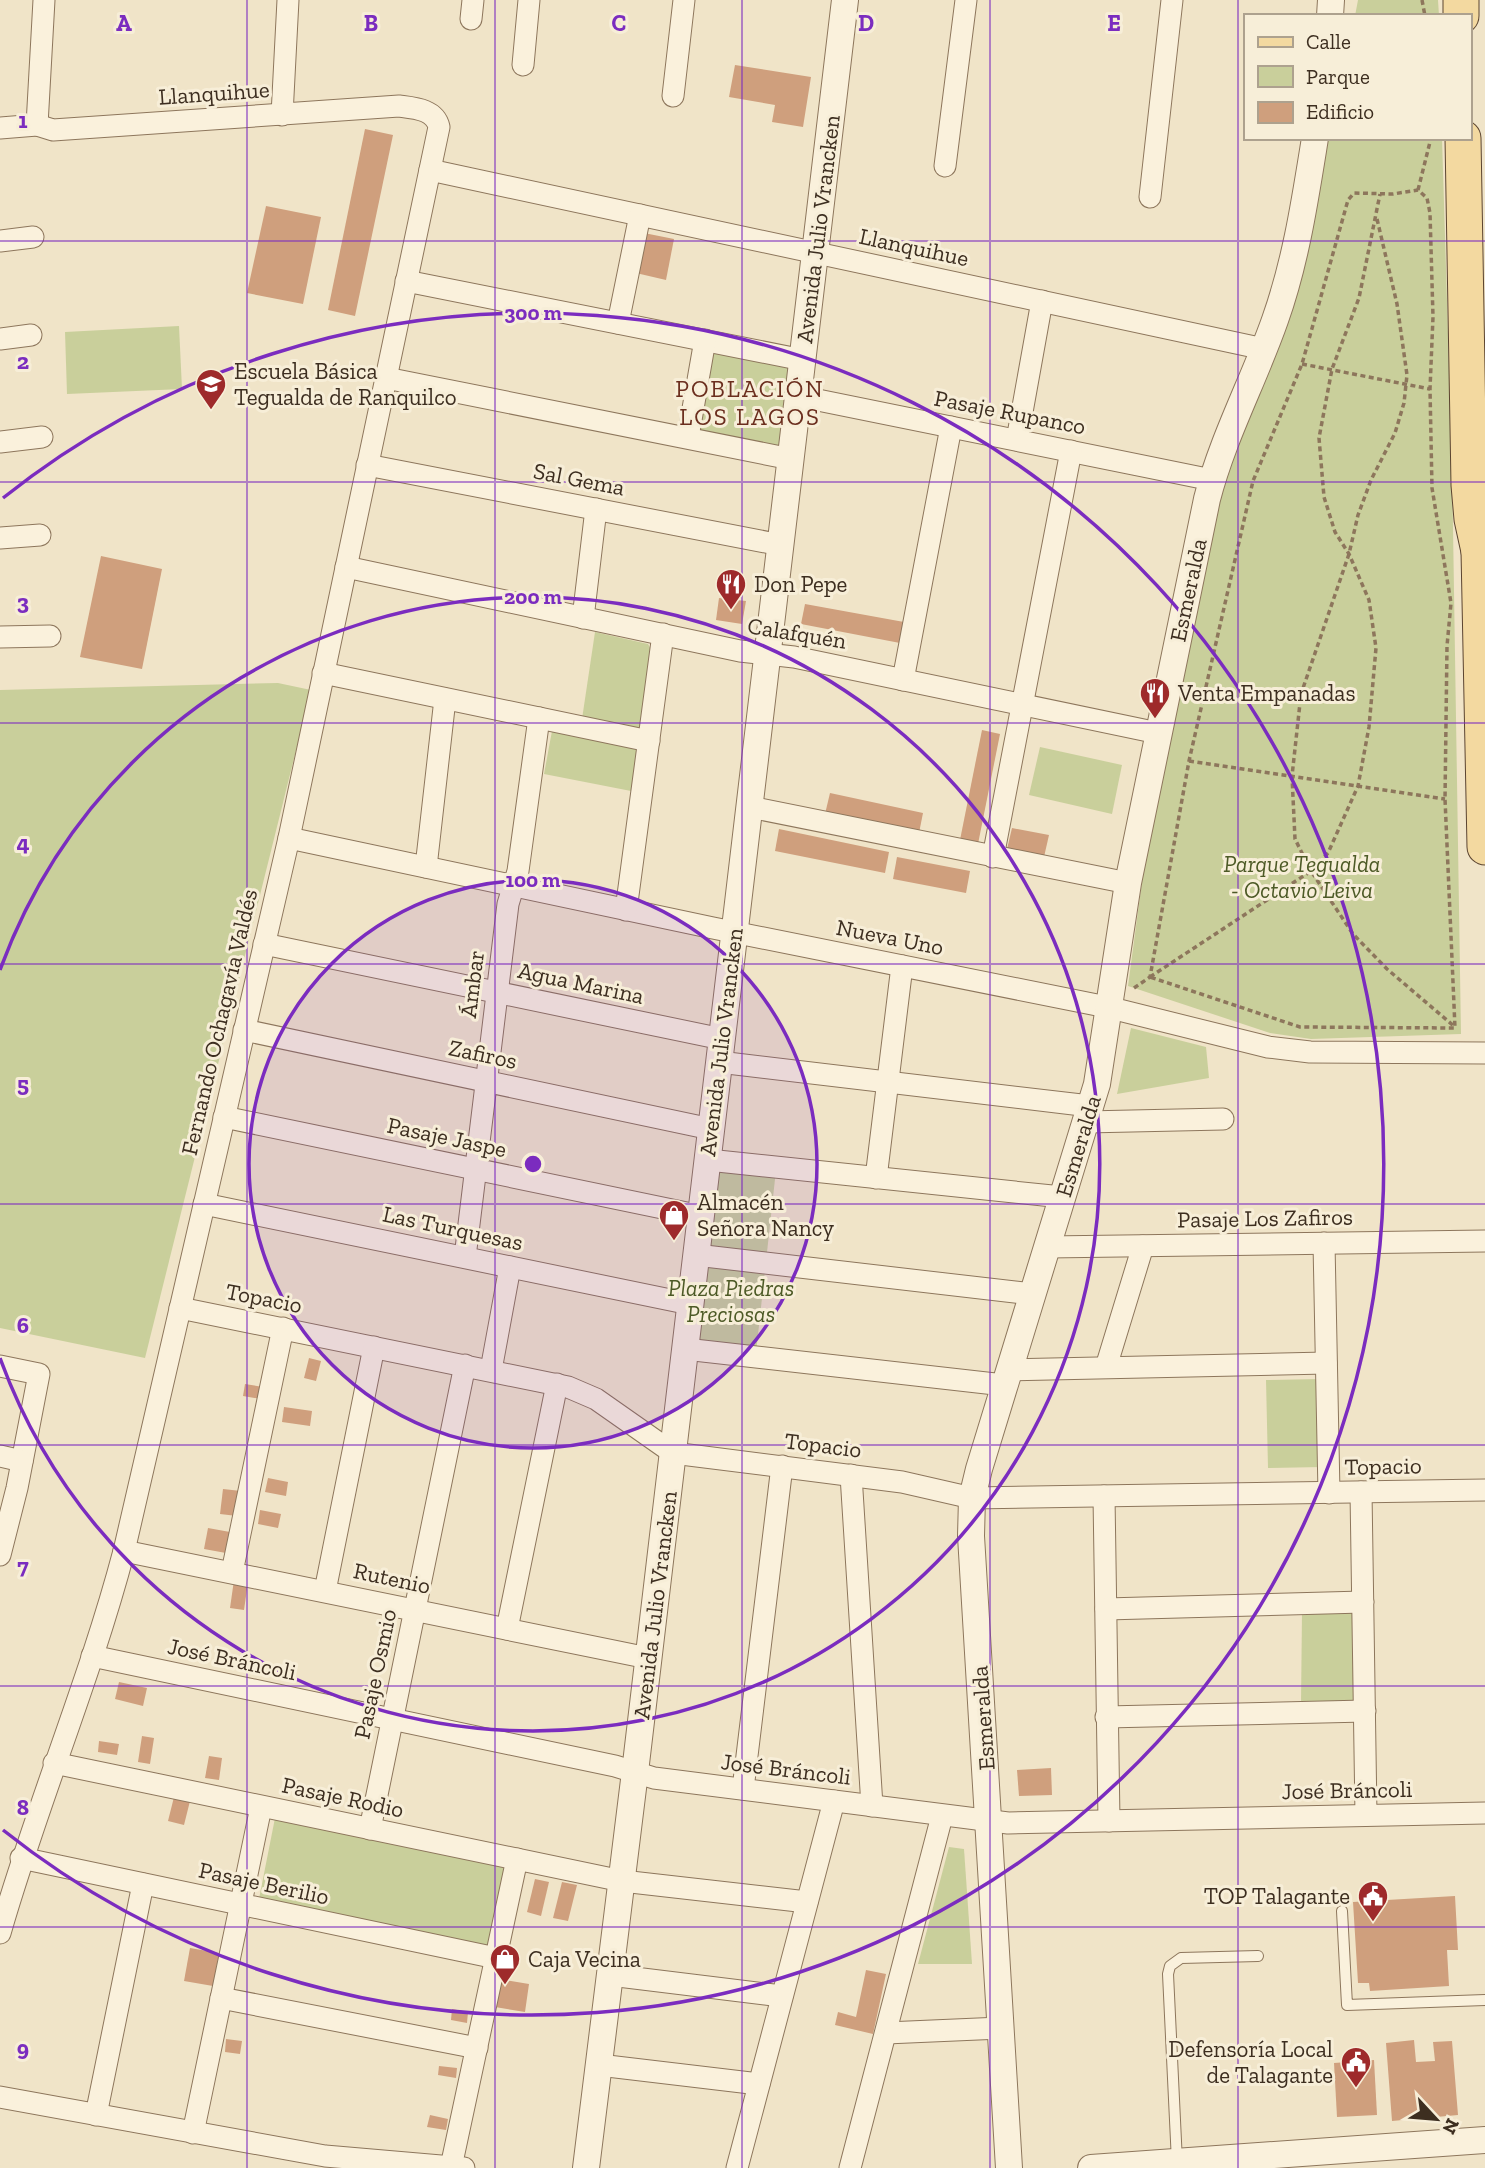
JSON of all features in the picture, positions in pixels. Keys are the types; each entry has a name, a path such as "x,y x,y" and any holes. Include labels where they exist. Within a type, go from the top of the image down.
{"main road":[{"path":"1463,140 1469,485 1472,519 1479,551"},
{"path":"1485,514 1479,551 1485,847"}],"street":[{"path":"37,125 44,0"},
{"path":"282,115 288,0"},
{"path":"523,65 529,0"},
{"path":"673,96 684,0"},
{"name":"Avenida Julio Vrancken","path":"586,2168 845,0"},
{"path":"945,166 966,0"},
{"path":"1150,197 1172,0"},
{"name":"Llanquihue","path":"0,128 37,125 53,130 398,106 432,114"},
{"name":"Fernando Ochagavía Valdés","path":"0,1933 21,1858 92,1656 124,1551 289,838 439,127 432,114"},
{"name":"Esmeralda","path":"1009,2168 971,1536 972,1498 1101,1066 1107,1007 1128,883 1212,480 1285,290 1294,258 1315,140"},
{"name":"Llanquihue","path":"430,170 1264,349"},
{"path":"618,323 640,215"},
{"path":"0,241 33,237"},
{"path":"407,281 803,360"},
{"path":"1017,440 1042,301"},
{"path":"0,339 31,335"},
{"path":"688,437 705,340"},
{"path":"386,377 791,458"},
{"name":"Pasaje Rupanco","path":"798,396 1212,480"},
{"path":"903,680 951,427"},
{"path":"0,442 42,437"},
{"path":"993,857 1071,451"},
{"name":"Sal Gema","path":"368,465 781,545"},
{"path":"583,618 596,509"},
{"path":"0,538 40,535"},
{"name":"Calafquén","path":"346,567 748,652 794,657 1158,733"},
{"path":"626,910 663,634"},
{"path":"0,637 50,636"},
{"path":"323,673 649,741"},
{"path":"426,867 445,699"},
{"name":"Ámbar","path":"465,1257 508,904 518,871 539,718"},
{"path":"750,807 1128,883"},
{"name":"Nueva Uno","path":"289,838 626,910 1107,1007 1268,1047 1295,1051 1485,1053"},
{"name":"Agua Marina","path":"264,944 497,992 720,1051 887,1082 1088,1114 1223,1119"},
{"path":"876,1178 902,966"},
{"name":"Zafiros","path":"244,1030 711,1129"},
{"name":"Pasaje Jaspe","path":"224,1117 701,1216"},
{"path":"708,1160 1062,1198"},
{"name":"Las Turquesas","path":"204,1204 691,1304"},
{"name":"Pasaje Los Zafiros","path":"1047,1247 1485,1241"},
{"path":"1324,1243 1329,1493"},
{"path":"1106,1367 1143,1246"},
{"path":"696,1255 1032,1294"},
{"path":"491,1370 509,1267"},
{"name":"Topacio","path":"180,1308 557,1384 596,1399 673,1453 915,1484 972,1498 1485,1490"},
{"path":"232,1572 283,1328"},
{"path":"325,1591 374,1347"},
{"path":"685,1349 1007,1377 1106,1367 1326,1363"},
{"name":"Pasaje Osmio","path":"370,1829 465,1365"},
{"path":"0,1366 39,1374 0,1555"},
{"path":"507,1629 557,1384"},
{"path":"0,1457 22,1461"},
{"path":"743,1789 782,1466"},
{"path":"851,1475 872,1806"},
{"path":"1361,1492 1366,1815"},
{"path":"1104,1496 1109,1821"},
{"name":"Rutenio","path":"124,1551 648,1658"},
{"path":"1106,1609 1363,1602"},
{"name":"José Bráncoli","path":"92,1656 393,1719 654,1778 989,1822 1485,1813"},
{"path":"1107,1717 1365,1711"},
{"name":"Pasaje Rodio","path":"54,1763 622,1881 807,1902"},
{"path":"737,2168 834,1801"},
{"path":"193,2133 261,1807"},
{"path":"850,2168 942,1816"},
{"name":"Pasaje Berilio","path":"21,1858 496,1958"},
{"path":"451,2167 517,1859"},
{"path":"96,2115 143,1884"},
{"path":"610,1975 782,1996"},
{"path":"221,1998 477,2048"},
{"path":"886,2033 1001,2028"},
{"path":"599,2065 759,2084"},
{"path":"0,2096 325,2156 464,2168"},
{"path":"1091,2168 1485,2140"}],"lane":[{"path":"1342,1911 1347,2006 1485,2000"},
{"path":"1177,2162 1168,1974 1170,1966 1181,1958 1258,1956"}],"path":[{"path":"1418,190 1430,140"},
{"path":"1150,977 1189,761 1253,481 1302,364 1348,200 1354,193 1401,194 1418,190"},
{"path":"1418,190 1427,198 1430,213 1433,317 1430,389 1432,488 1451,603 1447,646 1445,799 1455,1028"},
{"path":"1107,1007 1311,871 1328,853 1358,786 1369,727 1376,648 1369,600 1349,554 1335,532 1324,497 1319,438 1332,369 1359,298 1380,194"},
{"path":"1376,217 1397,304 1407,375 1404,403 1395,433 1371,480 1358,515 1349,554 1301,694 1292,776 1295,839 1311,871 1353,934 1387,969 1455,1028"},
{"path":"1302,364 1430,389"},
{"path":"1189,761 1445,799"},
{"path":"1150,977 1300,1027 1455,1028"}],"green space":[{"path":"1358,0 1438,0 1439,14 1355,14"},
{"name":"Parque Tegualda - Octavio Leiva","path":"1329,140 1442,140 1452,464 1461,1034 1311,1039 1270,1033 1128,986 1163,725 1218,499 1312,222"},
{"path":"179,326 182,389 67,394 65,332"},
{"path":"710,350 791,369 780,446 700,433"},
{"path":"595,632 648,644 652,651 642,728 637,731 582,719"},
{"path":"278,683 311,690 145,1358 0,1328 0,690"},
{"path":"552,731 639,748 631,791 544,774"},
{"path":"1040,747 1122,765 1112,814 1029,795"},
{"path":"1131,1028 1206,1047 1209,1078 1117,1094"},
{"name":"Plaza Piedras Preciosas","path":"717,1163 776,1170 756,1353 694,1348"},
{"path":"1320,1379 1322,1467 1268,1468 1266,1380"},
{"path":"1302,1611 1360,1611 1359,1705 1301,1704"},
{"path":"275,1818 510,1864 493,1949 258,1904"},
{"path":"949,1847 964,1849 972,1964 918,1964"}],"building":[{"path":"735,65 811,77 803,127 772,122 775,105 729,97"},
{"path":"365,129 393,135 355,316 328,310"},
{"path":"266,206 321,217 303,304 247,293"},
{"path":"644,233 674,239 666,280 636,273"},
{"path":"101,556 162,569 142,669 80,657"},
{"name":"Don Pepe","path":"719,598 746,601 742,624 716,620"},
{"path":"805,604 904,622 900,643 801,624"},
{"path":"982,730 1000,734 978,844 960,840"},
{"path":"830,793 923,813 919,833 825,814"},
{"path":"1012,828 1049,835 1044,857 1007,849"},
{"path":"779,829 889,852 885,873 775,851"},
{"path":"897,857 970,871 966,893 893,879"},
{"path":"309,1358 321,1361 316,1381 304,1378"},
{"path":"245,1384 263,1387 261,1399 243,1396"},
{"path":"284,1407 312,1411 310,1426 282,1422"},
{"path":"268,1478 288,1482 286,1496 265,1492"},
{"path":"223,1489 241,1491 237,1516 220,1514"},
{"path":"260,1510 281,1514 278,1528 258,1524"},
{"path":"208,1528 230,1532 226,1553 204,1549"},
{"path":"234,1580 248,1582 244,1610 230,1608"},
{"path":"119,1682 147,1688 143,1706 115,1699"},
{"path":"142,1736 154,1738 150,1764 138,1762"},
{"path":"99,1741 119,1744 117,1755 98,1752"},
{"path":"209,1756 222,1758 219,1780 205,1778"},
{"path":"1051,1768 1052,1795 1019,1796 1017,1770"},
{"path":"175,1793 191,1797 184,1825 168,1821"},
{"path":"535,1879 549,1882 541,1916 527,1912"},
{"path":"562,1882 577,1885 568,1921 553,1918"},
{"path":"1455,1896 1458,1950 1447,1950 1449,1986 1370,1991 1369,1983 1358,1983 1353,1902"},
{"path":"190,1948 219,1953 213,1986 184,1981"},
{"path":"866,1970 886,1974 873,2034 835,2025 838,2012 856,2017"},
{"path":"500,1979 529,1984 525,2012 495,2007"},
{"path":"452,2009 468,2012 467,2023 451,2020"},
{"path":"226,2039 242,2041 240,2054 225,2052"},
{"path":"1414,2040 1416,2062 1435,2061 1433,2042 1452,2041 1458,2115 1392,2121 1386,2043"},
{"name":"Defensoría Local de Talagante","path":"1374,2060 1377,2115 1337,2117 1334,2063"},
{"path":"439,2066 457,2068 456,2078 438,2075"},
{"path":"430,2115 448,2119 446,2130 427,2127"}],"place":[{"name":"Escuela Básica Tegualda de Ranquilco","path":"211,411"},
{"name":"Don Pepe","path":"731,611"},
{"name":"Venta Empanadas","path":"1155,720"},
{"name":"Almacén Señora Nancy","path":"674,1242"},
{"name":"TOP Talagante","path":"1373,1923"},
{"name":"Caja Vecina","path":"505,1986"},
{"name":"Defensoría Local de Talagante","path":"1356,2089"}],"district":[{"name":"POBLACIÓN LOS LAGOS","path":"750,402"}]}
